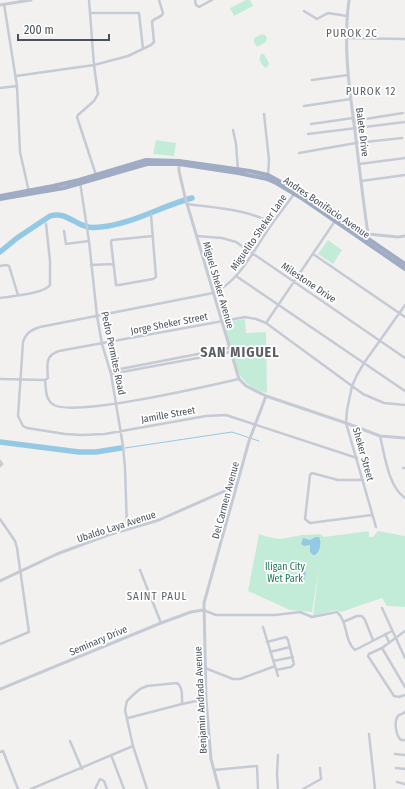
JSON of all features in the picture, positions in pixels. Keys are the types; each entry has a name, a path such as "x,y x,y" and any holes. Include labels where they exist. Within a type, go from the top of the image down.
{"highway":[{"name":"Andres Bonifacio Avenue","path":"0,197 55,190 139,161 153,160 179,162 238,170 268,177 303,194 405,264"},
{"name":"Andres Bonifacio Avenue","path":"179,162 268,177 335,221 365,237 405,269"}],"street":[{"path":"29,193 20,152 16,76 4,3 31,0"},
{"path":"89,0 98,96 78,114 77,117 97,176"},
{"path":"16,76 94,65 128,56 143,49 154,42 152,22 154,19 161,17 163,14 159,0"},
{"path":"195,0 196,5 199,7 212,0"},
{"name":"Balete Drive","path":"349,0 346,38 348,75 361,181 365,237"},
{"path":"304,11 317,19 328,13 347,16"},
{"path":"90,13 139,13 143,49"},
{"path":"346,38 405,38"},
{"path":"312,80 348,75"},
{"path":"0,88 17,86"},
{"path":"304,106 350,100"},
{"path":"311,124 403,113"},
{"path":"264,114 269,160 268,177"},
{"path":"308,134 405,122"},
{"path":"233,130 236,144 238,170"},
{"path":"299,153 356,143 402,138"},
{"path":"359,164 405,158"},
{"name":"Miguel Sheker Avenue","path":"179,162 180,178 186,201 239,379"},
{"path":"361,181 405,175"},
{"name":"Pedro Permites Road","path":"80,182 89,241 97,316 116,403 125,468 127,530"},
{"name":"Miguelito Sheker Lane","path":"21,380 23,342 32,329 213,293 225,287 236,276 295,194"},
{"path":"186,201 244,212 272,224"},
{"path":"151,215 153,236 155,278 117,285 115,283 113,264 112,242 114,238 153,236"},
{"path":"266,323 335,221"},
{"path":"0,298 41,291 48,288 50,285 50,261 46,224"},
{"path":"64,231 66,244 89,241"},
{"name":"Milestone Drive","path":"197,236 236,242 405,358"},
{"path":"365,237 405,236"},
{"path":"313,254 405,317"},
{"path":"91,265 113,264"},
{"path":"0,266 9,266 18,295"},
{"path":"236,276 405,391"},
{"name":"Sheker Street","path":"376,527 346,423 352,386 364,363 405,305"},
{"name":"Jorge Sheker Street","path":"45,380 48,378 47,362 51,354 59,351 245,317 266,323 363,394 378,401 396,405 405,405"},
{"path":"110,373 229,348"},
{"path":"110,373 230,352"},
{"path":"0,379 45,380 48,398 54,405 86,407 116,403 239,379 246,386 266,396 380,436 405,438"},
{"name":"Jamille Street","path":"21,380 18,416 23,426 27,428 50,433 82,435 105,434 216,415 235,417 357,458"},
{"name":"Del Carmen Avenue","path":"203,610 205,597 250,437 266,396"},
{"path":"380,436 392,483 405,498"},
{"path":"0,461 2,464 0,466"},
{"path":"363,480 338,480 312,473 310,475 304,519 310,523 372,515"},
{"name":"Ubaldo Laya Avenue","path":"0,581 71,549 108,535 159,520 236,486"},
{"path":"0,519 15,541 17,548 29,632 0,644"},
{"path":"0,528 4,525"},
{"path":"140,570 161,623"},
{"path":"382,608 405,658"},
{"path":"203,610 209,613 223,615 275,615 300,612 312,618 337,612 340,614 354,649 356,650 392,631"},
{"name":"Seminary Drive","path":"0,689 161,623 191,612 203,610"},
{"name":"Benjamin Andrada Avenue","path":"203,610 206,699 211,759 219,789"},
{"path":"343,622 357,616 362,616 373,640"},
{"path":"263,627 278,676"},
{"path":"405,631 382,648 368,654 369,658 394,696 400,697 405,694"},
{"path":"385,634 389,642"},
{"path":"267,642 286,638 288,640 294,664 293,666 276,670"},
{"path":"270,652 290,647"},
{"path":"382,648 405,687"},
{"path":"273,661 293,657"},
{"path":"205,668 233,679 240,679 275,666"},
{"path":"147,789 133,746 126,710 127,701 140,689 147,686 178,684 182,704"},
{"path":"128,718 206,699"},
{"path":"405,712 399,715 396,720 397,735 401,740 405,740"},
{"path":"368,734 375,789"},
{"path":"70,741 82,769"},
{"path":"31,789 82,769 133,746"},
{"path":"1,751 18,789"},
{"path":"395,754 405,756"},
{"path":"111,755 124,789"},
{"path":"278,756 278,789"},
{"path":"213,770 257,766 258,789"},
{"path":"303,789 317,782 322,777 320,768"},
{"path":"396,768 405,769"},
{"path":"95,789 100,779 106,783 107,789"},
{"path":"396,782 405,784"}],"green space":[{"path":"246,0 250,0 253,6 234,16 230,8"},
{"path":"262,34 267,38 266,42 257,47 254,42 254,38"},
{"path":"261,54 264,54 269,63 266,68 260,62"},
{"path":"156,140 176,143 174,156 153,154"},
{"path":"328,240 342,250 333,264 318,254"},
{"path":"245,319 246,333 266,332 267,393 250,386 238,372 223,322"},
{"name":"Iligan City Wet Park","path":"369,531 369,537 373,537 378,531 405,536 405,607 387,606 382,598 341,612 336,610 313,616 319,568 312,612 290,610 248,591 259,534 281,539 302,535 320,534 324,537"}],"water":[{"path":"315,537 319,537 320,544 318,552 313,555 310,552 310,545 304,546 301,544 303,538 310,540"},
{"path":"301,570 304,570 306,573 304,580 300,582 297,576"}],"waterway":[{"path":"0,252 17,238 50,216 65,216 88,227 100,227 135,219 180,201 192,198"},
{"path":"125,448 232,432 259,441"},
{"path":"0,442 79,452 96,452 121,448"}],"district":[{"name":"PUROK 2C","path":"352,33"},
{"name":"PUROK 12","path":"371,91"},
{"name":"SAN MIGUEL","path":"240,352"},
{"name":"SAINT PAUL","path":"157,596"}]}
